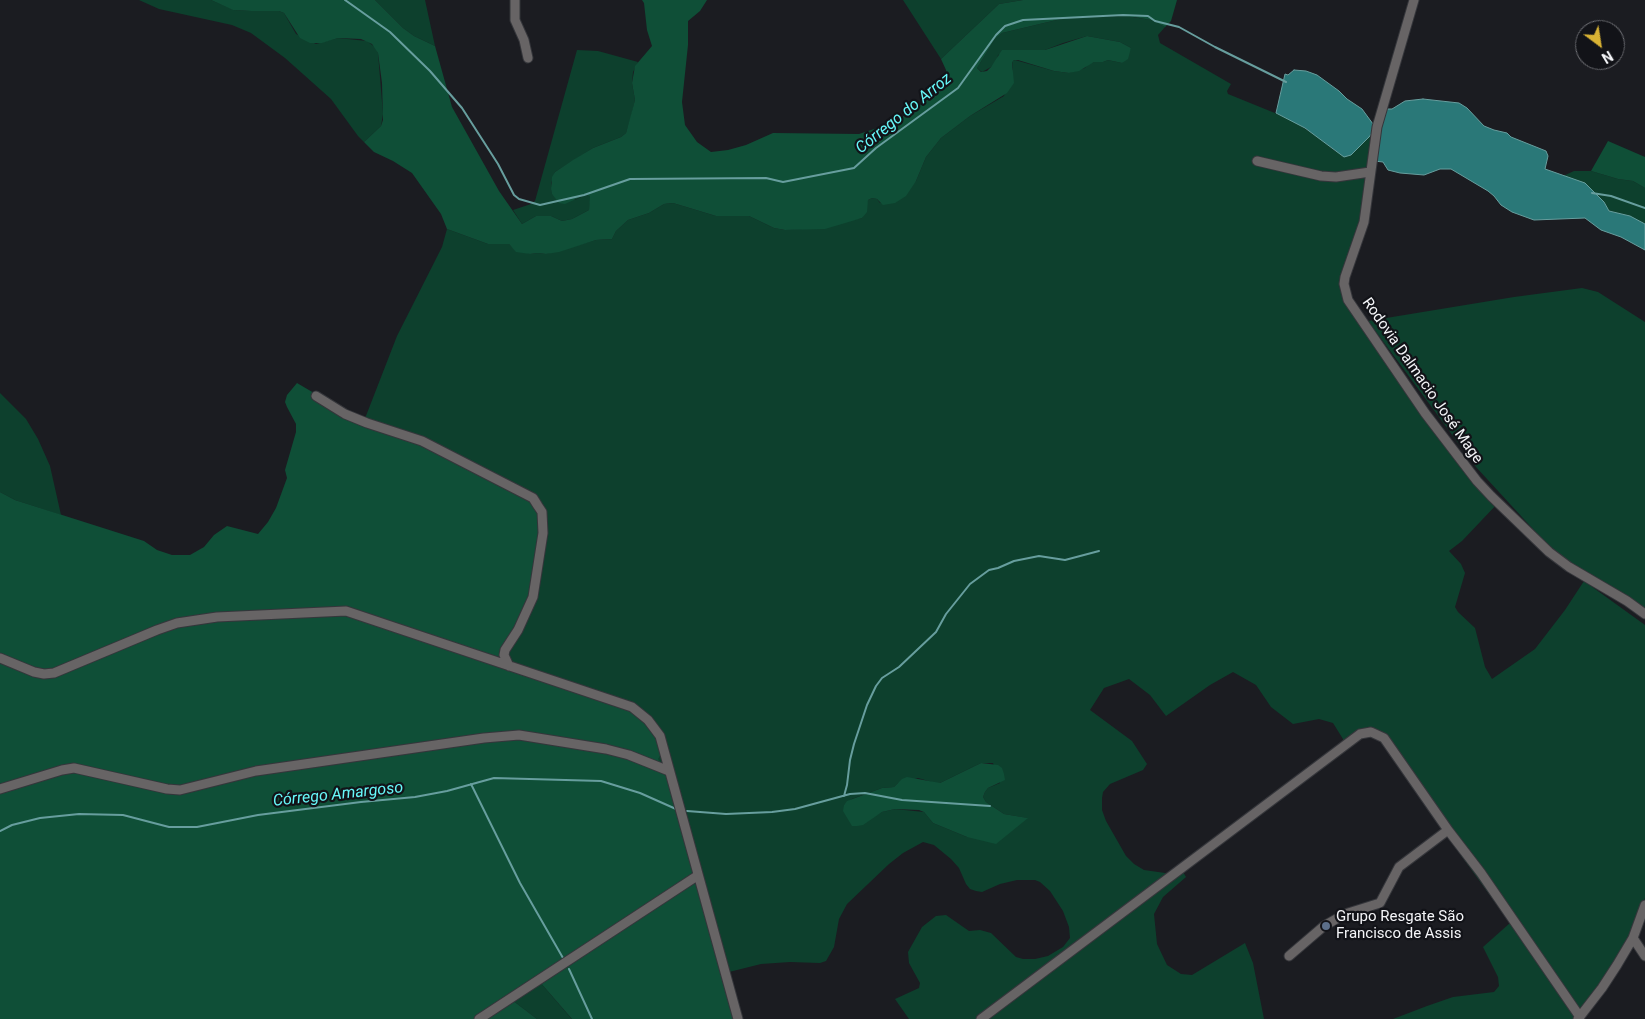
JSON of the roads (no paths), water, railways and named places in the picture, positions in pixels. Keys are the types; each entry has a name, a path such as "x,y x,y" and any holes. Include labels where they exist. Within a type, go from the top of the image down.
{"street":[{"path":"516,0 515,20 524,40 528,58"},
{"name":"Rodovia Dalmacio José Mage","path":"1414,0 1376,127 1364,222 1345,277 1344,284 1348,300 1425,413 1477,481 1491,496 1549,552 1569,567 1627,601 1645,614"},
{"path":"1257,161 1321,176 1336,177 1370,172"},
{"path":"316,396 345,414 422,441 533,498 542,512 544,533 533,597 518,630 505,650 504,655 510,666"},
{"path":"0,658 34,672 54,673 177,623 218,617 346,611 632,707 648,720 660,736 697,876 738,1019"},
{"path":"981,1019 1360,734 1371,732 1384,738 1448,830 1481,873 1579,1018 1602,988 1633,938 1645,905"},
{"path":"0,789 74,768 167,789 180,790 256,771 484,738 519,735 606,749 629,755 669,771"},
{"path":"1289,956 1324,926 1344,914 1380,903 1399,867 1448,830"},
{"path":"479,1019 697,876"},
{"path":"1633,938 1645,956"}],"water":[{"path":"1294,70 1306,71 1317,75 1362,109 1373,124 1372,133 1351,155 1344,157 1305,128 1276,113 1285,74 1288,75"},
{"path":"1423,99 1459,103 1467,108 1484,126 1507,133 1511,137 1546,151 1548,156 1545,169 1585,183 1604,202 1609,211 1630,216 1645,224 1645,250 1621,237 1601,230 1585,218 1534,220 1512,212 1501,205 1488,191 1451,169 1440,169 1424,175 1400,173 1388,170 1383,162 1374,161 1383,109 1392,109 1405,101"}],"waterway":[{"name":"Córrego do Arroz","path":"345,0 390,32 430,71 462,108 498,164 514,195 519,199 540,205 584,195 630,179 766,178 783,182 854,168 876,148 958,88 996,35 1005,26 1023,20 1123,15 1148,16 1155,21 1179,27 1286,82"},
{"name":"Córrego do Arroz","path":"1592,193 1611,196 1645,208"},
{"name":"Córrego Amargoso","path":"844,796 854,744 867,705 876,686 882,678 899,667 936,632 946,614 970,584 989,570 1014,561 1039,556 1065,560 1099,551"},
{"name":"Córrego Amargoso","path":"0,831 12,825 40,818 79,814 123,815 169,827 197,827 258,815 415,797 447,791 494,778 601,781 640,793 676,809"},
{"path":"471,784 520,883 563,958"},
{"name":"Córrego Amargoso","path":"687,811 726,814 772,812 795,809 850,794 865,793 902,800 990,806"},
{"path":"569,969 592,1019"}],"place":[{"name":"Grupo Resgate São Francisco de Assis","path":"1326,926"}]}
